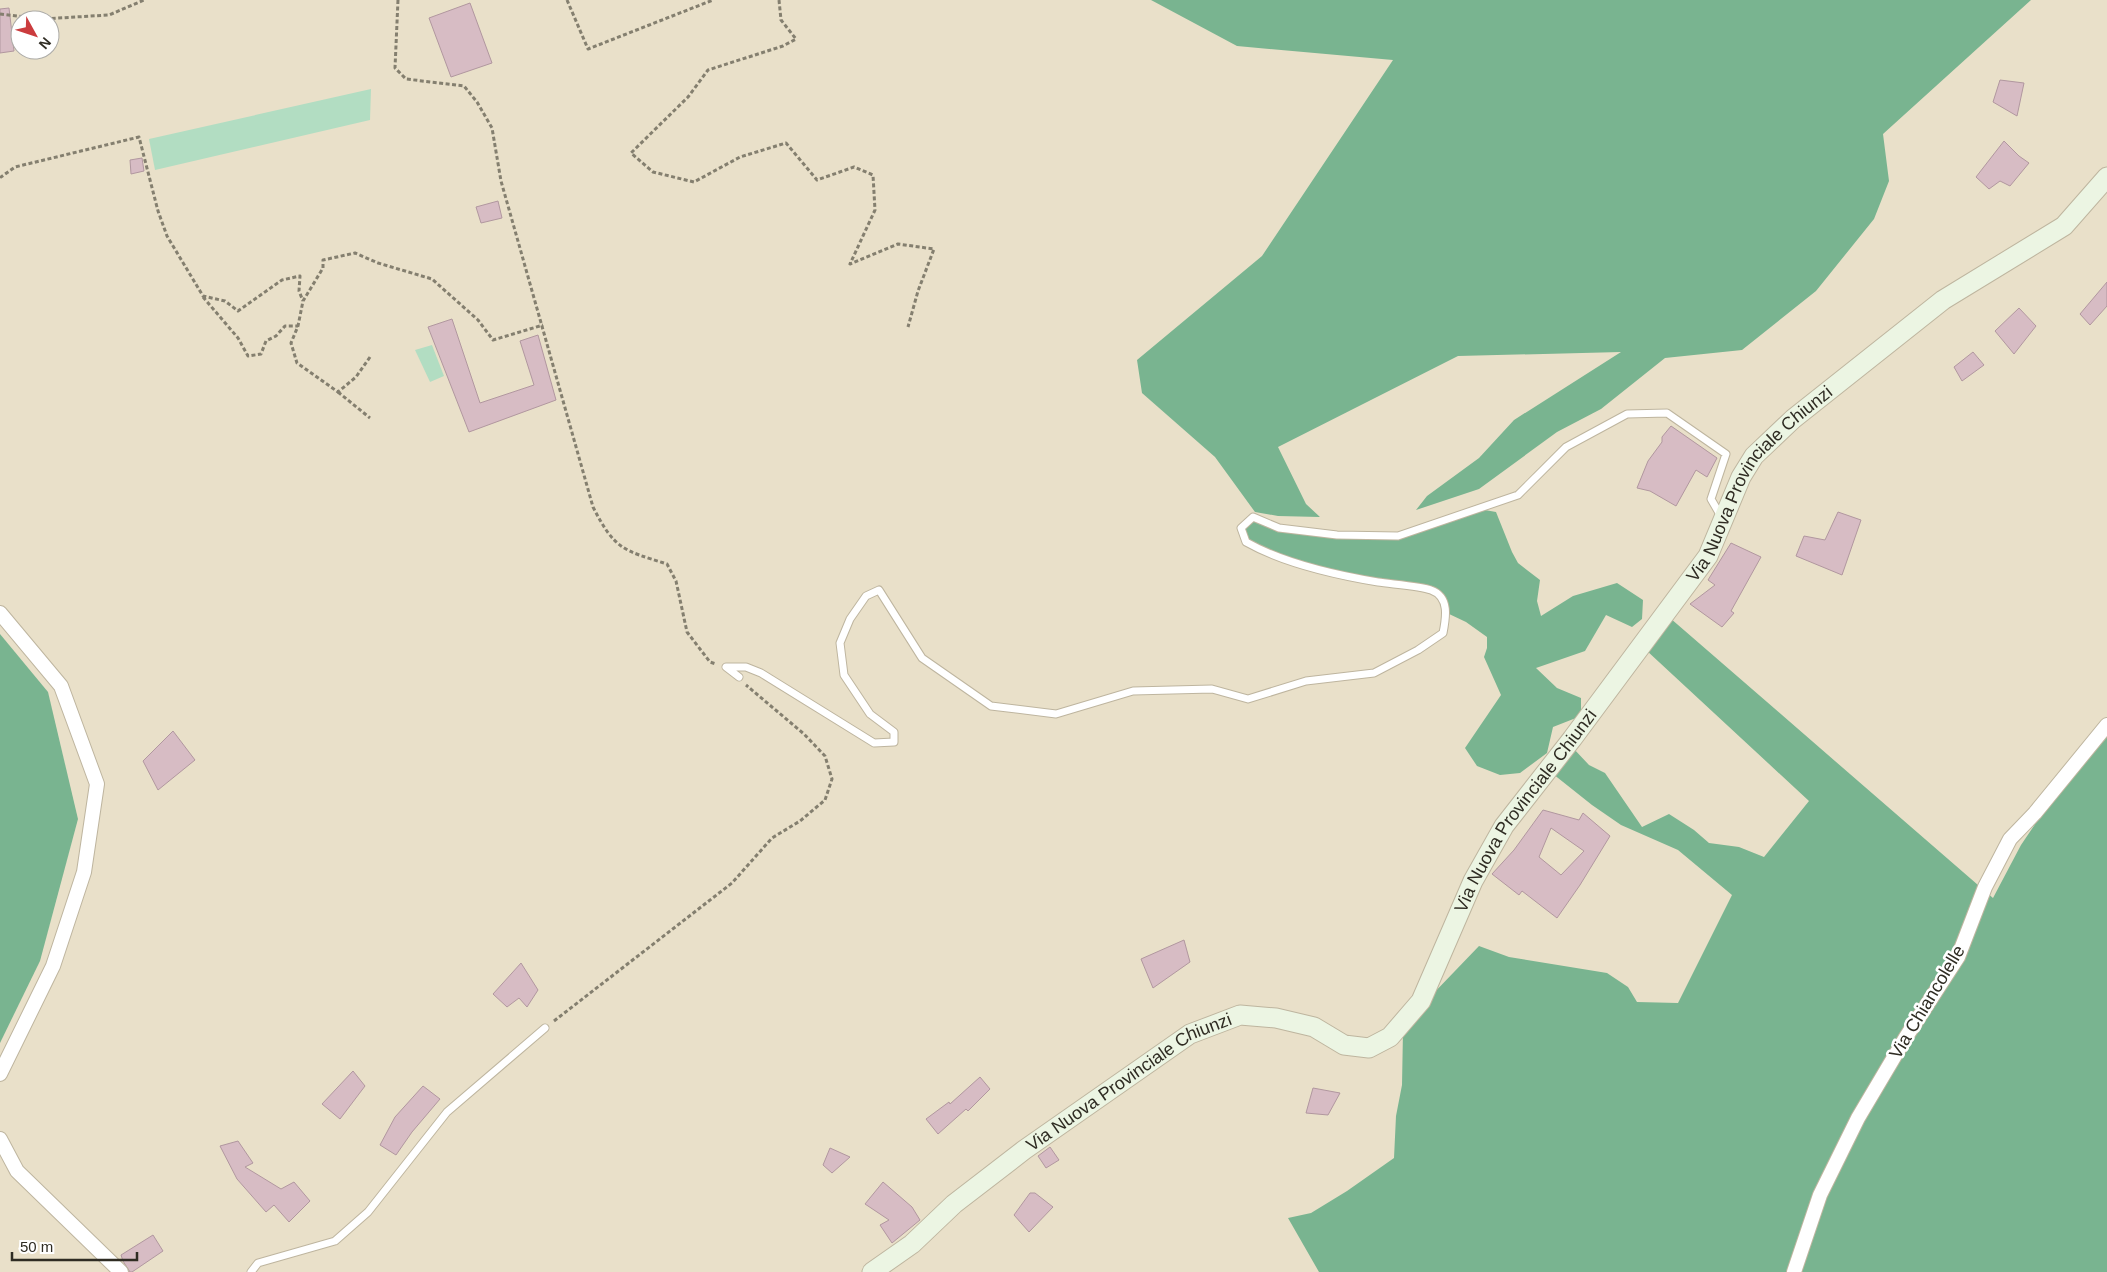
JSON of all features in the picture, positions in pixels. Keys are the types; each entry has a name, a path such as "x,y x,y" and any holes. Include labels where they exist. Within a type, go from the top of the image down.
{"main road":[{"name":"Via Nuova Provinciale Chiunzi","path":"872,1272 912,1244 954,1204 1024,1150 1190,1034 1240,1015 1276,1018 1314,1027 1344,1045 1368,1048 1390,1037 1421,1001 1473,881 1504,826 1572,739 1708,556 1741,477 1754,456 1793,419 1943,300 2064,226 2107,177"}],"street":[{"path":"0,613 61,686 97,784 84,872 54,966 0,1074"},
{"name":"Via Chiancolelle","path":"1794,1272 1820,1195 1858,1118 1906,1037 1958,956 1985,887 2010,839 2035,813 2107,725"},
{"path":"0,1139 17,1171 121,1272"}],"lane":[{"path":"726,667 746,666 761,673 874,743 894,742 894,732 870,714 844,675 840,643 850,619 866,596 879,590 922,658 992,706 1056,714 1133,692 1212,689 1248,699 1306,681 1374,673 1418,650 1443,633 1447,613 1442,600 1432,590 1354,578 1267,554 1246,542 1242,528 1253,517 1279,528 1337,536 1398,536 1518,495 1566,447 1628,414 1667,413 1726,454 1711,499 1723,520"},
{"path":"726,667 739,677"},
{"path":"251,1272 258,1263 335,1241 368,1212 447,1112 545,1028"}],"path":[{"path":"0,14 42,19 109,16 144,0"},
{"path":"398,0 395,68 406,79 464,86 478,102 492,128 501,181 593,507 602,525 615,543 628,551 666,564 676,580 687,632 710,662 726,667"},
{"path":"567,0 588,49 713,0"},
{"path":"779,0 781,20 796,39 783,46 708,70 688,97 631,153 653,172 694,182 740,157 786,143 817,180 854,167 873,175 874,210 850,264 898,244 934,249 908,326"},
{"path":"0,176 15,167 139,137 158,212 167,236 203,296 238,338 248,356 261,354 266,340 276,336 285,326 298,326"},
{"path":"370,418 338,392 297,363 291,343 298,326 303,301 323,268 323,260 355,253 378,263 432,279 478,320 493,340 543,325"},
{"path":"203,296 225,301 238,311 282,280 300,276 299,291 303,301"},
{"path":"338,392 356,377 370,357"},
{"path":"545,1028 732,883 772,838 800,821 825,800 832,779 825,756 804,734 757,695 739,677"}],"green space":[{"path":"1151,0 2031,0 1883,134 1889,181 1874,219 1816,291 1742,350 1665,358 1601,409 1557,432 1479,489 1416,510 1427,496 1479,458 1514,420 1621,352 1458,356 1278,447 1306,504 1320,517 1278,516 1255,512 1215,457 1142,393 1137,360 1262,256 1393,60 1237,46"},
{"path":"371,89 370,120 155,170 149,139"},
{"path":"432,345 444,376 430,382 415,350"},
{"path":"1479,509 1496,512 1518,563 1540,580 1537,601 1541,616 1573,596 1617,583 1643,600 1642,619 1632,627 1606,615 1585,651 1536,668 1557,688 1581,698 1581,716 1553,727 1547,753 1520,773 1500,775 1477,766 1465,748 1501,695 1484,657 1487,648 1487,637 1466,622 1447,613 1442,600 1432,590 1353,578 1267,554 1246,542 1241,528 1253,517 1279,528 1398,536"},
{"path":"1670,618 1993,898 2021,845 2040,817 2107,734 2107,1272 1319,1272 1288,1218 1311,1213 1347,1191 1394,1158 1396,1116 1402,1085 1403,1031 1429,998 1479,946 1509,957 1607,973 1628,987 1637,1002 1678,1003 1732,895 1678,850 1621,825 1553,774 1573,748 1589,765 1605,773 1642,827 1669,814 1694,830 1709,843 1739,847 1764,857 1809,801 1646,650"},
{"path":"0,634 48,692 78,819 40,961 0,1043"}],"building":[{"path":"470,3 492,63 451,77 429,18"},
{"path":"9,8 10,52 0,53 0,9"},
{"path":"2000,80 2024,83 2017,116 1993,102"},
{"path":"2004,141 2029,163 2010,186 2000,181 1989,189 1976,177"},
{"path":"142,158 144,171 131,174 130,160"},
{"path":"498,201 502,218 481,223 476,207"},
{"path":"2107,282 2107,306 2090,325 2080,314"},
{"path":"2019,308 2036,326 2014,354 1995,331"},
{"path":"452,319 480,403 534,385 520,341 538,335 556,400 469,432 428,327"},
{"path":"1973,352 1984,365 1962,381 1954,367"},
{"path":"1671,426 1717,458 1707,477 1696,470 1676,506 1650,491 1637,488 1648,461"},
{"path":"1838,512 1861,520 1842,575 1796,556 1804,536 1825,540"},
{"path":"1731,543 1761,557 1731,611 1734,613 1722,627 1690,604 1715,585 1708,580"},
{"path":"173,731 195,760 158,790 143,761"},
{"path":"1543,810 1579,820 1583,813 1610,836 1557,918 1522,891 1519,895 1492,874 1514,850","holes":["1551,828 1584,851 1561,875 1539,857"]},
{"path":"1184,940 1190,962 1153,988 1141,959"},
{"path":"521,963 538,990 527,1007 519,998 507,1007 493,994"},
{"path":"353,1071 365,1086 340,1119 322,1104"},
{"path":"980,1077 990,1089 968,1111 966,1109 938,1134 926,1119 949,1102 950,1104"},
{"path":"423,1086 440,1099 412,1132 396,1155 380,1145 395,1117"},
{"path":"1313,1088 1340,1093 1328,1115 1306,1113"},
{"path":"238,1141 253,1163 245,1167 281,1189 294,1182 310,1201 289,1222 274,1205 266,1212 237,1179 220,1146"},
{"path":"1050,1147 1059,1160 1046,1168 1038,1156"},
{"path":"830,1148 850,1157 832,1173 823,1165"},
{"path":"883,1182 912,1207 920,1220 892,1243 880,1225 889,1220 865,1204"},
{"path":"1030,1193 1035,1193 1053,1207 1029,1232 1014,1215"},
{"path":"153,1235 163,1251 130,1272 121,1255"}]}
